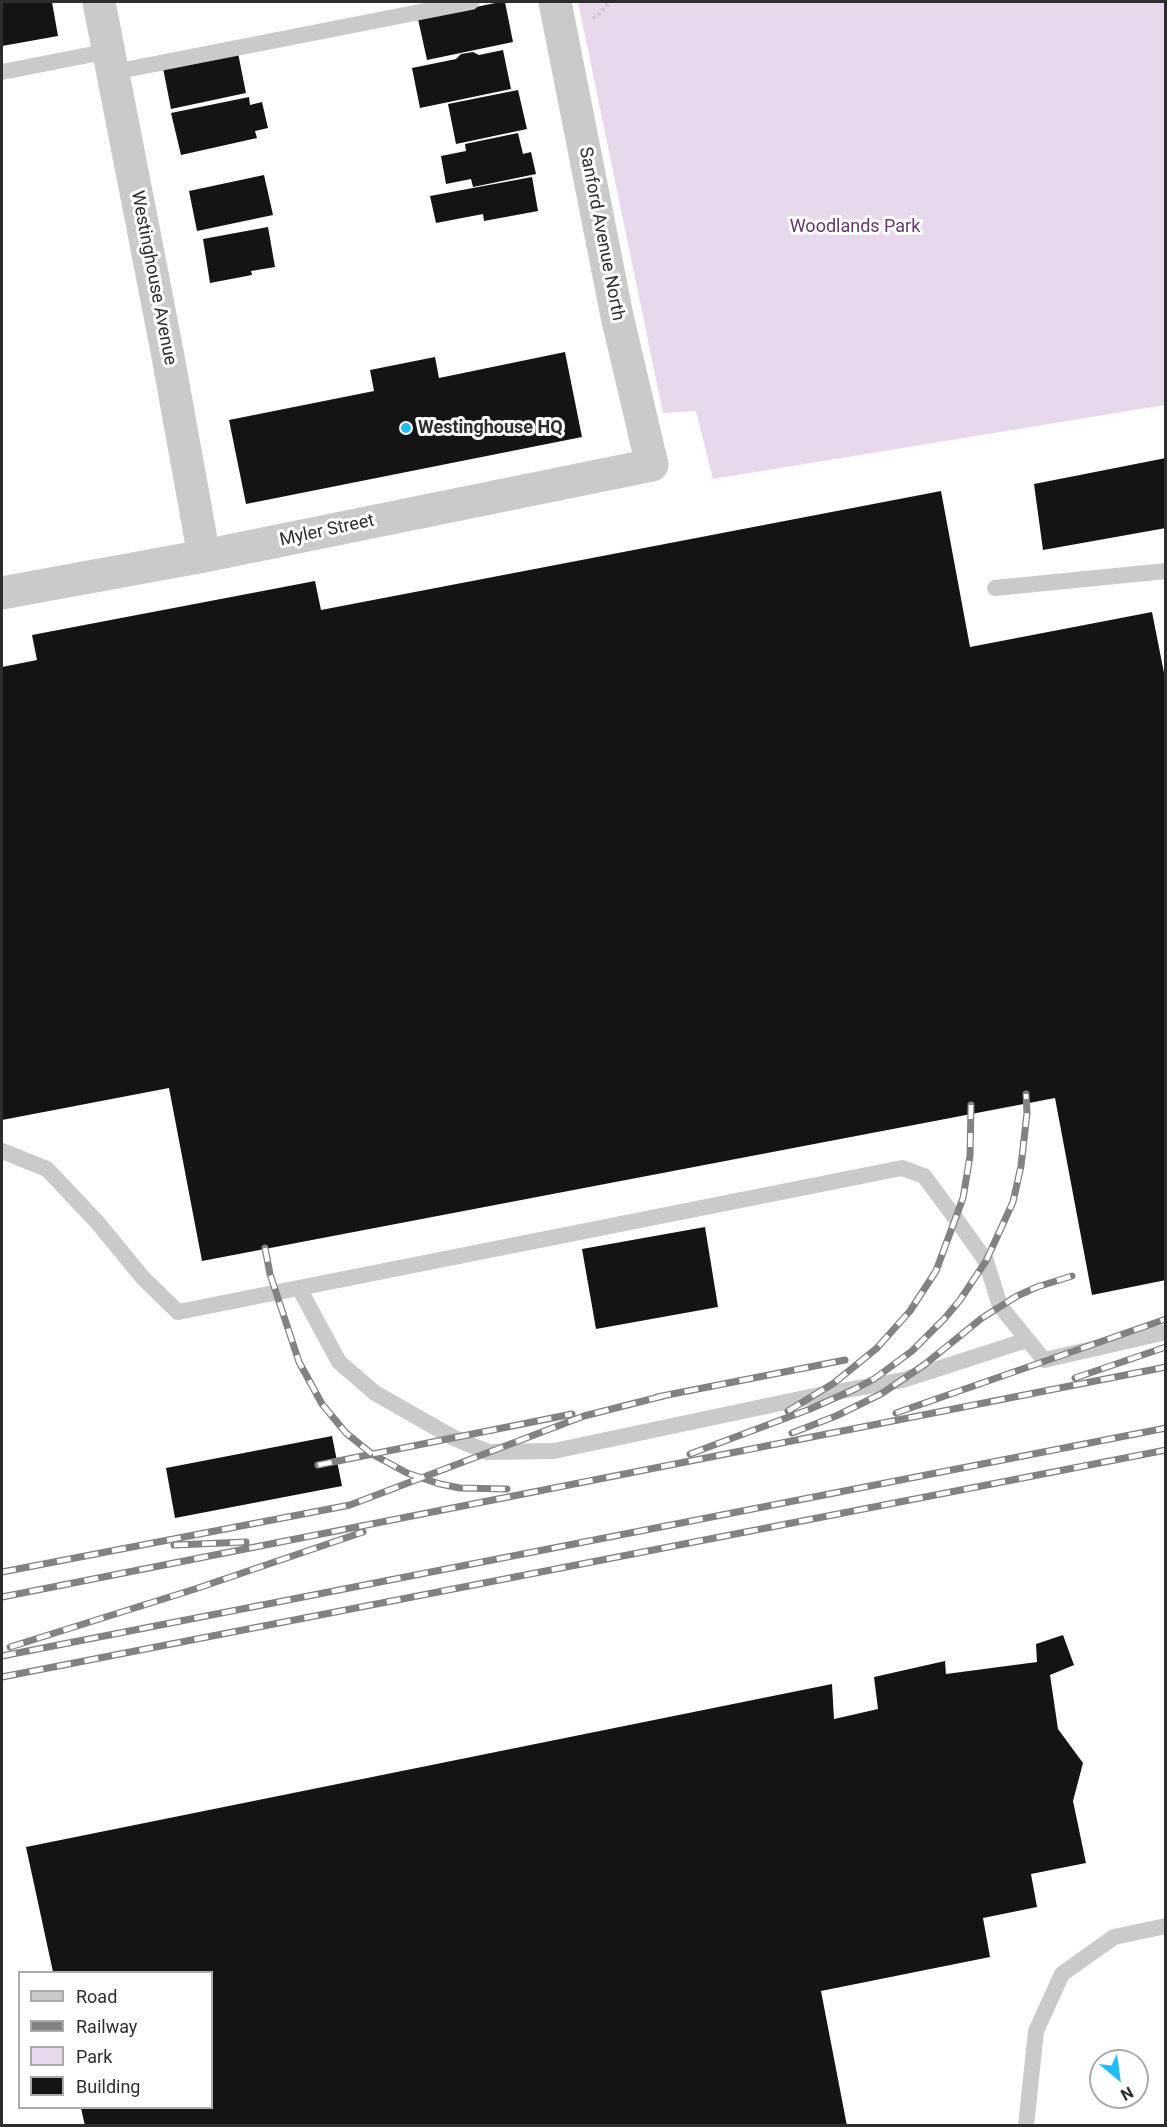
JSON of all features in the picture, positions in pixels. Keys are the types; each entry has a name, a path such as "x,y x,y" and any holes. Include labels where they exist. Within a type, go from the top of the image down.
{"street":[{"name":"Westinghouse Avenue","path":"99,2 204,556"},
{"name":"Sanford Avenue North","path":"555,2 617,316 652,465"},
{"name":"Myler Street","path":"2,593 204,556 652,465"}],"lane":[{"path":"2,72 111,62 471,2"},
{"path":"994,588 1166,571"},
{"path":"2,1151 47,1169 97,1222 143,1278 178,1312 902,1168 924,1176 956,1219 986,1261 1000,1306 1044,1360 1166,1332"},
{"path":"299,1288 339,1362 375,1393 454,1437 488,1452 554,1451 814,1396 903,1380 1027,1340"},
{"path":"1026,2126 1036,2031 1062,1974 1114,1937 1166,1926"}],"green space":[{"name":"Woodlands Park","path":"578,2 1165,2 1165,405 713,479 696,411 663,413"}],"building":[{"path":"2,2 52,2 58,36 2,46"},
{"path":"505,2 513,42 427,60 418,19"},
{"path":"503,50 511,89 420,108 412,68 456,59 461,54 473,52 479,55"},
{"path":"238,53 246,93 171,109 163,68"},
{"path":"518,90 527,129 456,144 448,104"},
{"path":"249,97 250,105 262,102 268,128 255,131 257,138 181,155 171,113"},
{"path":"518,133 523,154 531,152 536,174 473,187 471,179 446,184 441,156 466,151 465,144"},
{"path":"264,175 273,215 197,231 189,191"},
{"path":"532,177 538,211 484,221 483,214 436,223 430,196"},
{"path":"268,227 275,267 251,271 252,275 210,283 203,239"},
{"name":"Westinghouse HQ","path":"565,352 582,437 246,504 229,420 374,391 370,370 435,357 439,378"},
{"path":"1166,458 1166,528 1043,550 1034,484"},
{"path":"941,491 970,647 1152,612 1166,683 1166,1280 1092,1295 1055,1098 202,1261 169,1088 2,1120 2,667 37,660 32,635 315,581 321,610"},
{"path":"705,1227 718,1307 596,1329 582,1249"},
{"path":"332,1436 342,1486 175,1518 166,1468"},
{"path":"1063,1635 1074,1665 1050,1675 1058,1729 1083,1763 1073,1801 1086,1863 1031,1874 1037,1907 983,1918 990,1957 821,1991 847,2126 85,2126 81,2109 213,2109 213,1971 53,1971 26,1847 832,1684 834,1719 878,1709 874,1677 945,1661 946,1674 1037,1662 1036,1644"}],"railway":[{"path":"690,1454 810,1409 874,1379 912,1351 945,1318 986,1261 1013,1202 1021,1166 1027,1113 1026,1094"},
{"path":"788,1411 834,1383 877,1348 910,1311 936,1271 963,1198 970,1156 971,1105"},
{"path":"265,1248 270,1274 299,1362 322,1404 346,1433 372,1454 407,1473 460,1488 507,1489"},
{"path":"792,1433 836,1416 881,1394 924,1365 982,1318 1017,1296 1072,1276"},
{"path":"896,1413 1166,1319"},
{"path":"1075,1378 1166,1347"},
{"path":"657,1397 845,1360"},
{"path":"2,1597 1166,1367"},
{"path":"2,1572 350,1505 584,1416 663,1396"},
{"path":"318,1465 572,1414"},
{"path":"2,1656 1166,1428"},
{"path":"2,1677 1166,1450"},
{"path":"10,1647 195,1589 363,1532"},
{"path":"174,1545 246,1542"}],"place":[{"name":"Westinghouse HQ","path":"406,428"}]}
